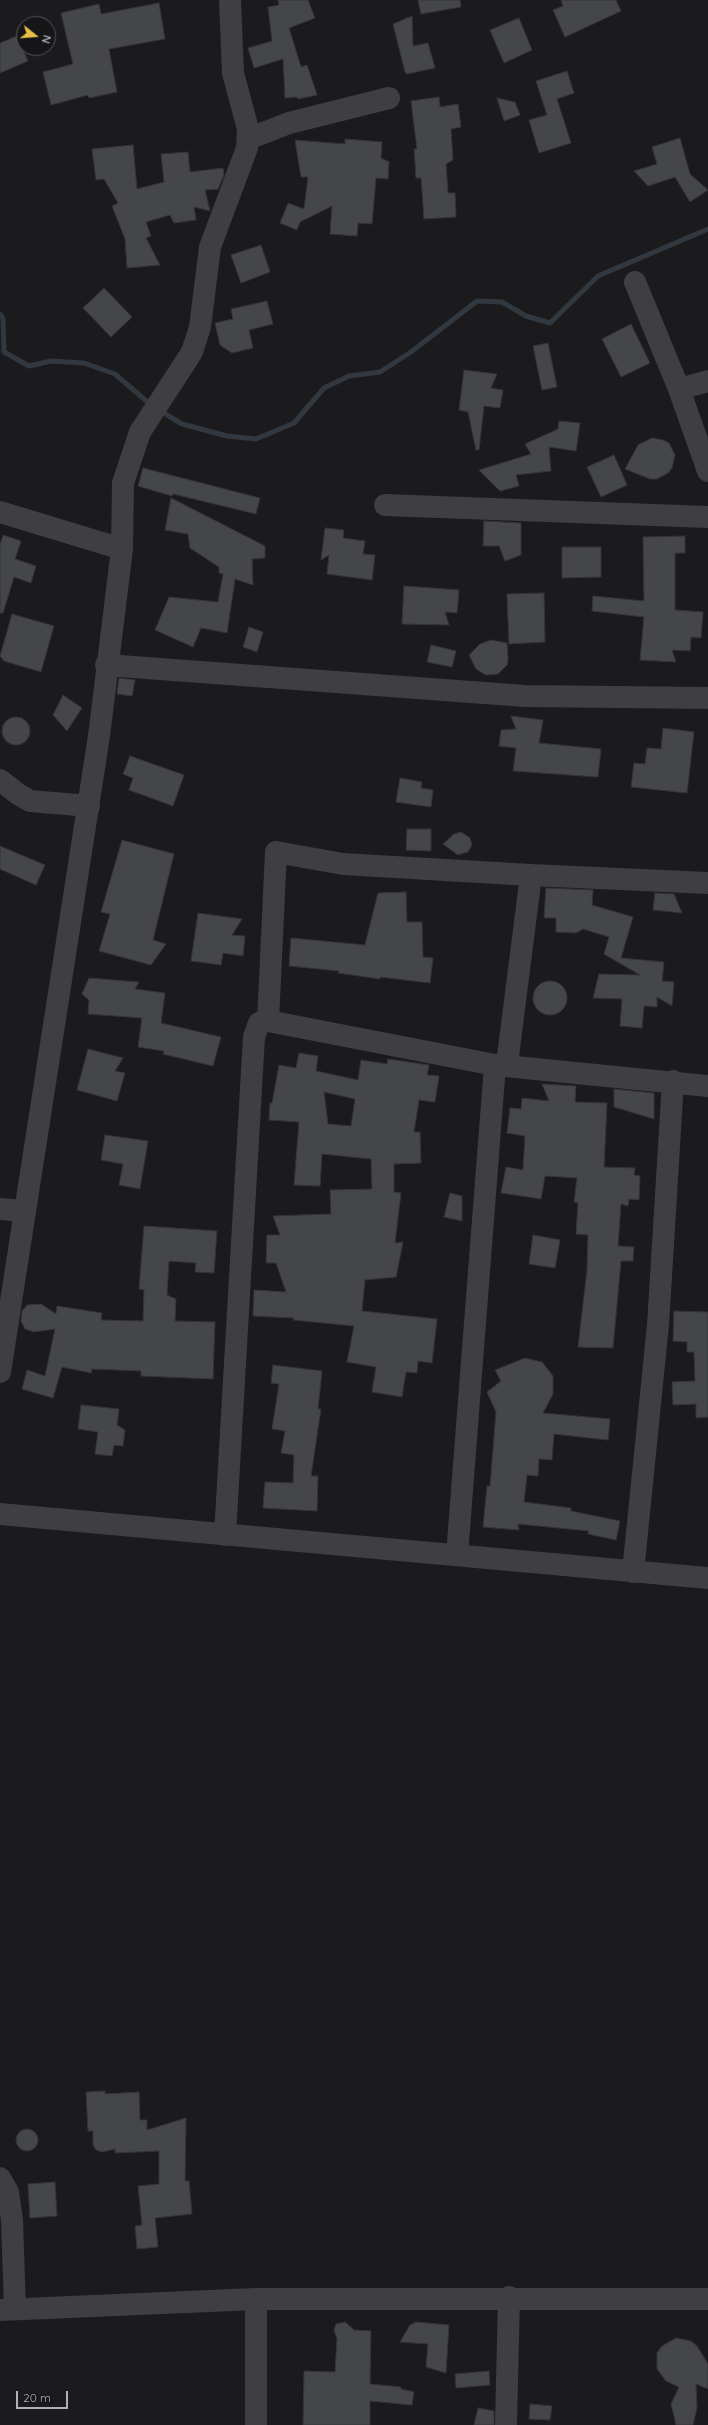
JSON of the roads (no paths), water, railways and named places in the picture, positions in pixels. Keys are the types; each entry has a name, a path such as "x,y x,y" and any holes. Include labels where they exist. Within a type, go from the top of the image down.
{"street":[{"path":"1,1363 89,806 122,549 123,483 128,463 140,432 192,352 200,327 210,247 244,160 248,139 248,129 233,73 230,0"},
{"path":"248,139 289,123 389,98"},
{"path":"634,282 679,389 708,471"},
{"path":"679,389 708,381"},
{"path":"385,505 708,517"},
{"path":"0,512 122,549"},
{"path":"106,665 525,696 708,698"},
{"path":"0,780 30,801 89,806"},
{"path":"268,1021 276,852 343,864 531,875 708,883"},
{"path":"457,1555 501,1064 531,875"},
{"path":"225,1535 254,1037 259,1023 268,1021 501,1064 673,1081 708,1086"},
{"path":"632,1572 658,1325 673,1081"},
{"path":"0,1209 24,1211"},
{"path":"0,1514 708,1578"},
{"path":"0,2178 8,2192 12,2220 8,2309 256,2298 509,2297 708,2299"},
{"path":"506,2425 509,2297"},
{"path":"256,2298 256,2425"}],"waterway":[{"path":"159,410 182,424 227,436 256,439 294,423 324,388 349,376 380,372 411,352 477,301 502,302 526,316 550,323 598,276 708,229"},
{"path":"0,314 3,318 4,352 29,366 51,361 84,363 115,374 151,405"}]}
